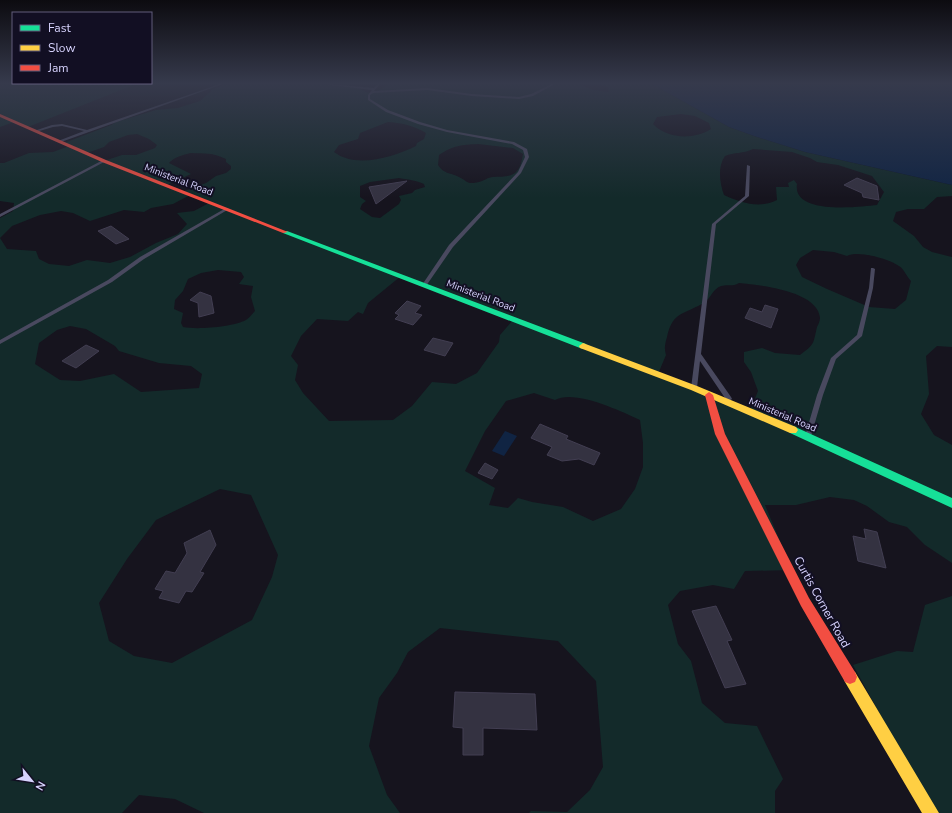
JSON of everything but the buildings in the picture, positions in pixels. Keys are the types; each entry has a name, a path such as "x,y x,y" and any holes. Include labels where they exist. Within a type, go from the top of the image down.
{"main road":[{"name":"Ministerial Road","path":"16,122 104,161 694,388 808,436 952,503"},
{"name":"Curtis Corner Road","path":"709,395 720,434 805,602 931,813"}],"lane":[{"path":"60,141 112,122"},
{"path":"422,122 447,130 513,143 525,149 527,157 520,172 451,246 424,285"},
{"path":"36,131 62,125 86,131"},
{"path":"1,215 104,161"},
{"path":"694,388 714,224 747,196 748,166"},
{"path":"0,342 110,281 142,258 227,209"},
{"path":"808,436 820,395 834,358 859,336 871,288 873,269"},
{"path":"698,354 733,404"}],"green space":[{"path":"0,122 41,122 28,127 14,122 0,127"},
{"path":"116,122 654,122 653,124 666,133 689,136 704,133 711,129 709,123 707,122 720,122 729,127 754,136 805,152 952,185 952,196 937,197 924,209 908,209 896,212 893,221 914,236 923,247 932,252 952,257 952,347 937,346 926,356 929,394 921,414 934,435 952,445 952,563 925,545 907,527 889,522 867,506 854,500 830,497 796,505 765,505 792,570 745,571 734,589 713,585 680,591 668,605 678,644 691,661 702,703 725,723 757,726 783,779 775,791 775,813 529,813 531,811 567,812 590,790 603,767 596,681 558,641 440,628 408,652 397,673 379,698 369,746 387,795 400,813 204,813 175,799 139,795 122,813 0,813 0,238 0,218 13,211 14,203 0,201 0,163 4,163 29,153 53,152 69,146 64,143","holes":["388,122 408,125 426,133 424,139 417,143 416,146 397,154 375,160 353,160 334,152 339,145 358,139 360,133","137,134 149,139 157,145 155,148 136,155 122,155 104,161 87,153 104,147 109,142 128,135","478,144 513,148 523,154 517,171 512,175 491,177 479,182 469,183 456,175 445,172 438,165 439,155 449,149 462,145","753,149 792,152 817,162 838,165 872,176 884,192 877,205 856,207 828,207 815,205 805,201 798,194 797,184 794,180 788,183 789,187 776,187 777,200 770,203 750,204 724,195 720,176 722,160 725,156","191,153 216,155 226,159 226,162 231,166 231,169 226,173 216,176 206,183 182,192 167,185 191,174 169,163 173,159","399,178 422,183 425,187 415,190 412,193 399,196 401,200 399,204 380,218 372,217 360,209 362,204 366,201 360,197 360,186 370,182","190,195 209,203 194,211 177,213 187,224 178,234 156,243 130,257 110,263 87,260 69,266 49,264 39,259 36,251 7,249 0,238 12,226 40,215 61,211 73,213 90,221 124,210 144,212 151,208 173,204","813,250 834,252 847,256 852,254 866,255 881,258 901,267 911,281 906,300 895,309 869,307 802,277 796,265 800,258","218,270 241,272 244,277 239,284 253,286 251,297 255,311 246,320 233,324 206,328 183,327 181,323 183,313 174,309 175,300 183,291 188,279 201,273","401,276 513,320 500,335 499,342 477,373 456,384 432,382 412,406 393,420 329,421 303,393 295,380 298,365 291,356 301,336 317,319 348,321 358,312 363,314 368,303","739,283 787,291 809,301 817,309 820,318 813,343 800,355 775,353 762,348 744,352 744,362 751,372 758,391 750,411 658,374 666,355 665,348 670,328 677,317 706,301 718,287","70,326 86,329 115,346 119,351 159,363 191,366 202,374 199,388 141,392 114,374 80,381 60,380 35,364 39,343 57,330","534,393 555,400 563,397 585,399 598,402 640,420 643,443 643,467 635,489 621,509 593,521 563,507 518,498 508,508 489,505 495,488 465,471 485,431 506,401","220,489 251,495 278,555 272,577 252,620 172,663 134,656 109,641 99,603 127,559 156,520"]},
{"path":"952,596 952,813 934,813 853,665 897,651 913,652 925,605"}],"water":[{"path":"720,122 952,122 952,185 805,152 729,127"},
{"path":"505,431 517,436 504,456 492,451"}],"traffic: fast":[{"path":"285,232 583,346"},
{"path":"793,430 952,503"}],"traffic: slow":[{"path":"583,346 694,388 793,430"},
{"path":"850,677 931,813"}],"traffic: jam":[{"path":"16,122 104,161 285,232"},
{"path":"709,395 720,434 805,602 850,677"}]}
